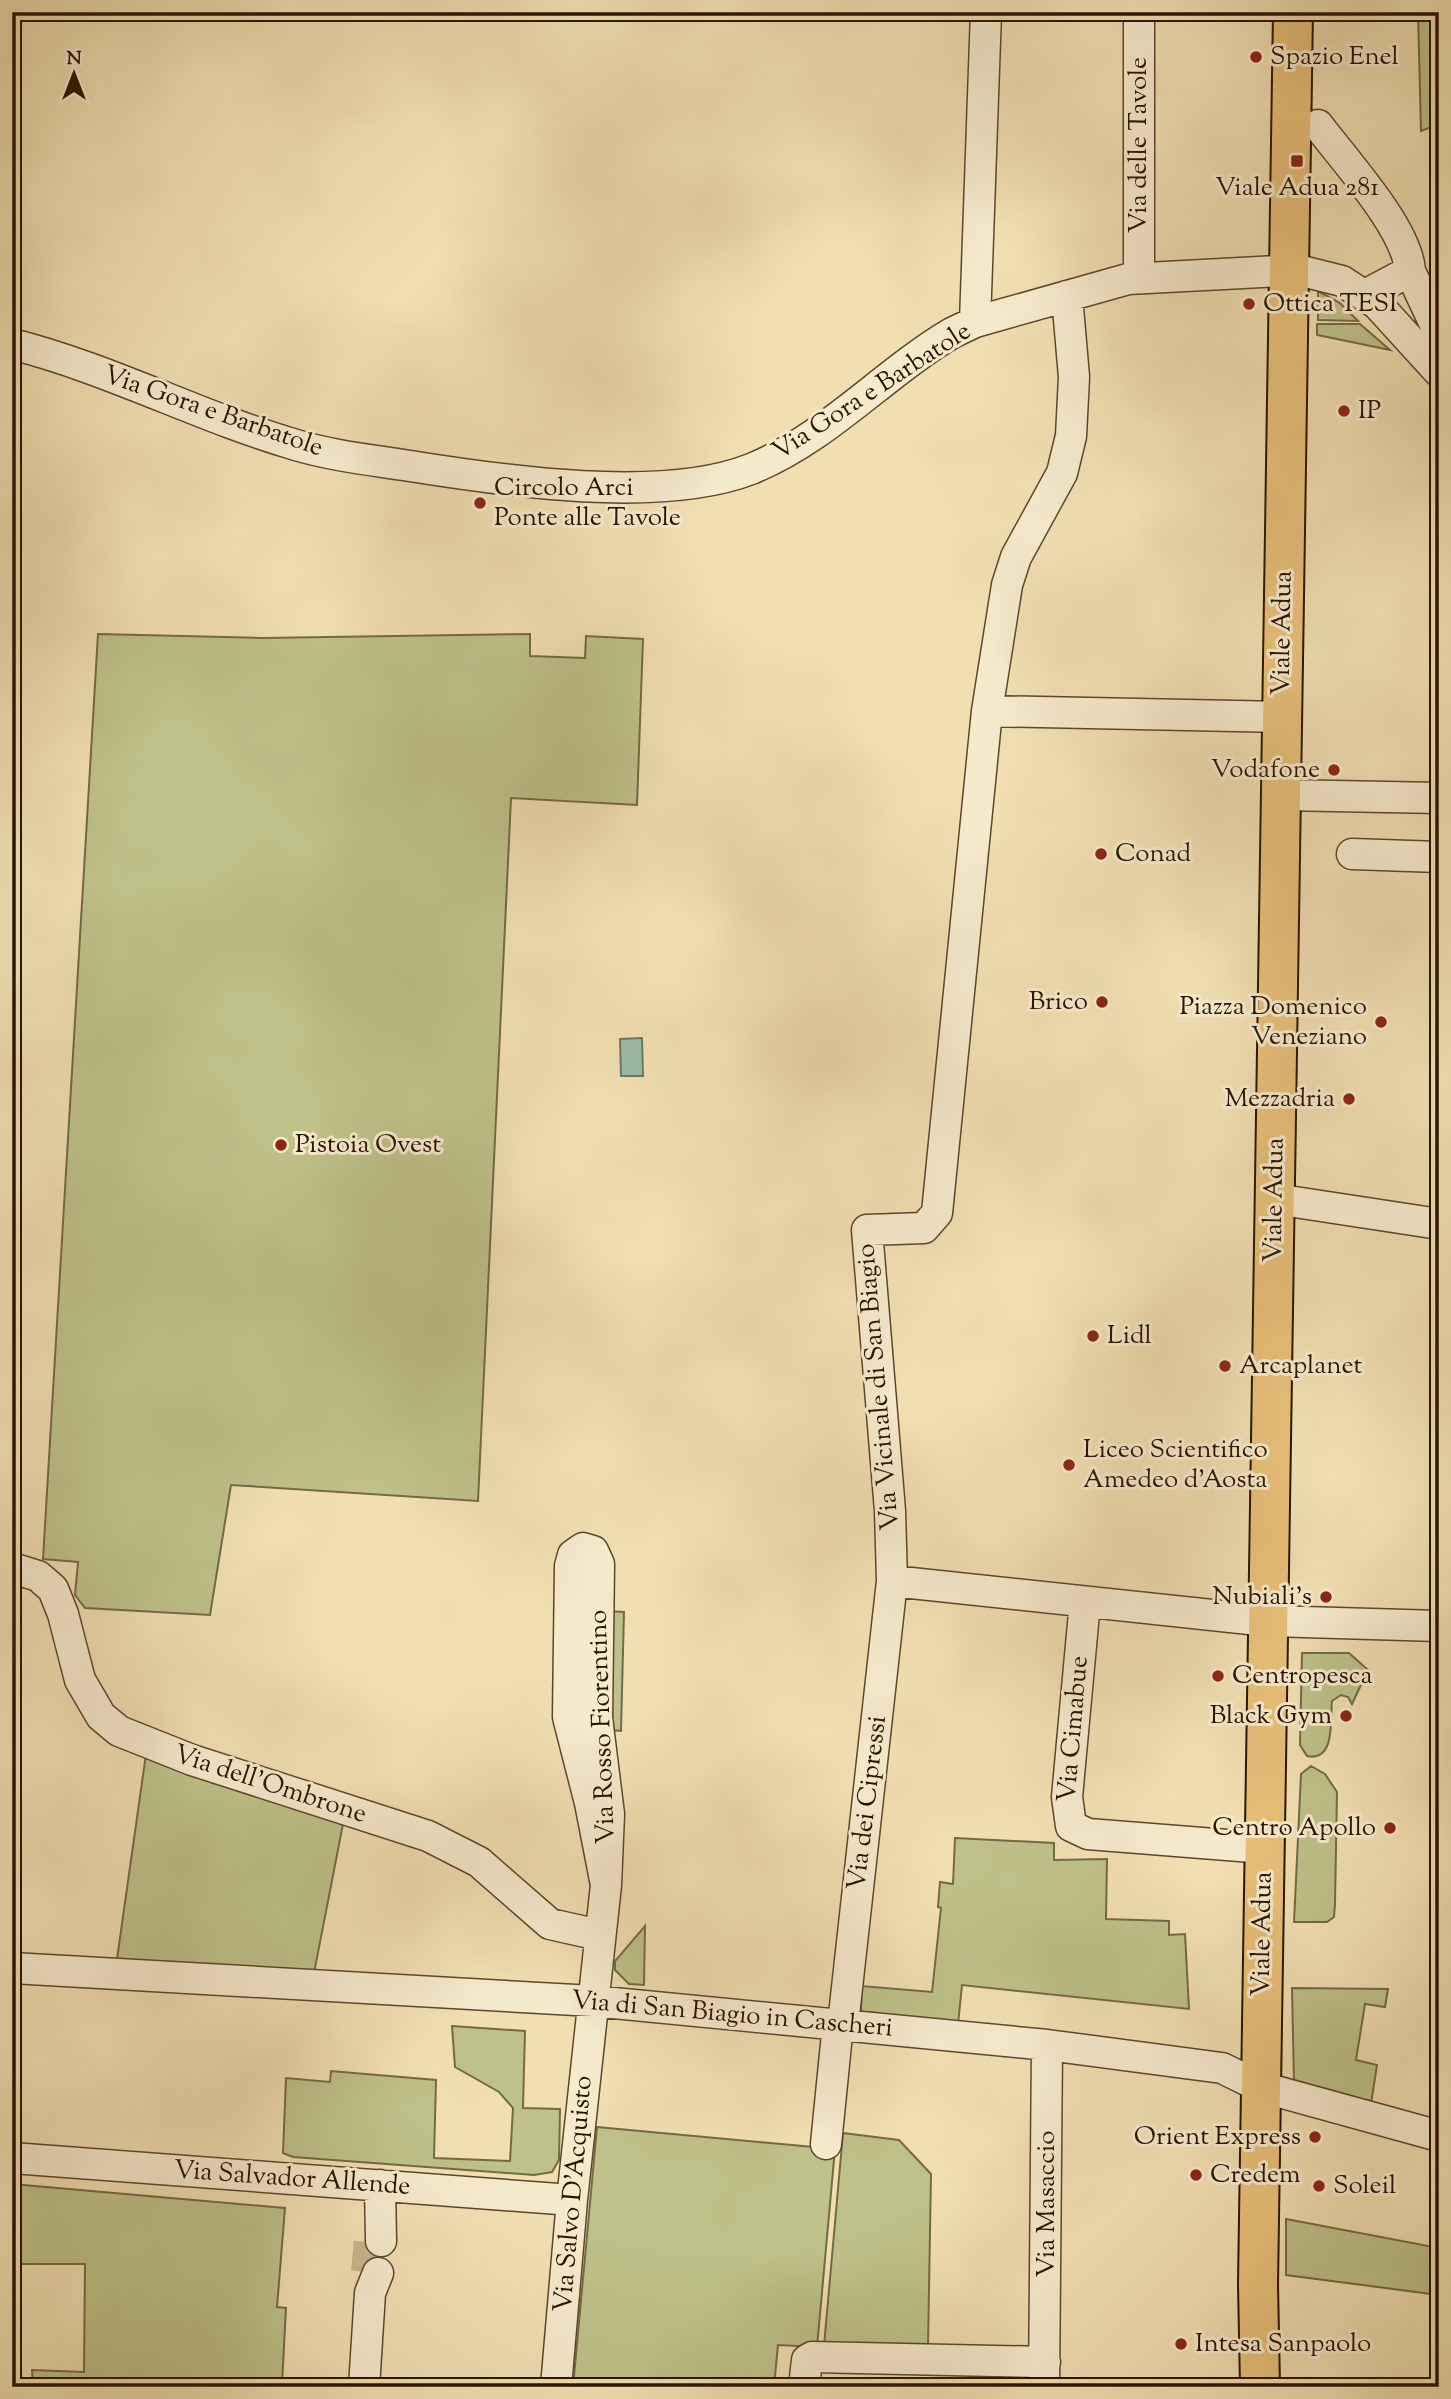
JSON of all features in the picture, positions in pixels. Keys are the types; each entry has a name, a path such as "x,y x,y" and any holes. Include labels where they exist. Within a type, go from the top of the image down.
{"main road":[{"name":"Viale Adua","path":"1260,2387 1261,2087 1293,12"}],"street":[{"path":"975,322 986,12"},
{"name":"Via delle Tavole","path":"1139,12 1139,278"},
{"path":"1318,125 1399,234 1407,249 1410,271 1439,333"},
{"name":"Via Gora e Barbatole","path":"12,344 74,363 274,438 316,450 509,480 640,485 709,480 761,464 802,441 946,337 975,322 1139,278 1289,269 1325,275 1365,295 1436,362"},
{"path":"1365,295 1410,271"},
{"name":"Via Vicinale di San Biagio","path":"892,1581 890,1511 867,1230 924,1228 932,1223 937,1213 958,976 987,711 1012,567 1058,482 1069,448 1074,377 1068,296"},
{"path":"987,711 1282,717"},
{"path":"1281,795 1439,799"},
{"path":"1352,854 1439,857"},
{"path":"1275,1199 1439,1224"},
{"name":"Via Rosso Fiorentino","path":"593,2001 606,1885 609,1806 598,1727 598,1564 595,1553 586,1548 574,1553 570,1561 568,1717 590,1803 606,1885"},
{"name":"Via dell'Ombrone","path":"12,1568 38,1576 53,1589 63,1614 80,1680 101,1716 119,1731 192,1760 428,1836 479,1862 550,1924 600,1935"},
{"path":"892,1581 1268,1621 1439,1626"},
{"name":"Via dei Cipressi","path":"826,2144 892,1581"},
{"name":"Via Cimabue","path":"1085,1602 1066,1797 1071,1826 1088,1834 1265,1848"},
{"path":"568,1672 598,1672"},
{"name":"Via di San Biagio in Cascheri","path":"12,1968 593,2001 1047,2045 1222,2068 1261,2087 1439,2136"},
{"name":"Via Salvo D'Acquisto","path":"556,2387 593,2001"},
{"name":"Via Masaccio","path":"1045,2374 1047,2045"},
{"name":"Via Salvador Allende","path":"12,2158 380,2195 572,2200"},
{"path":"375,2241 380,2195"},
{"path":"364,2387 372,2277"},
{"path":"804,2387 807,2360 812,2357 1045,2374"}],"green space":[{"path":"1418,12 1439,12 1439,124 1421,131"},
{"path":"1318,291 1340,303 1358,321 1318,320"},
{"path":"1317,324 1360,324 1390,350 1317,335"},
{"name":"Pistoia Ovest","path":"98,634 262,638 530,634 530,656 585,658 586,636 643,639 637,805 511,798 478,1501 231,1485 210,1615 85,1608 75,1595 78,1562 43,1559"},
{"path":"607,1611 624,1612 621,1731 611,1730"},
{"path":"1302,1653 1349,1653 1368,1670 1352,1704 1348,1697 1341,1695 1332,1701 1330,1738 1323,1752 1316,1756 1307,1756 1300,1745"},
{"path":"146,1754 344,1819 314,1973 117,1959"},
{"path":"1311,1766 1325,1774 1337,1792 1334,1917 1327,1922 1294,1922 1301,1774"},
{"path":"955,1838 1054,1843 1054,1860 1107,1859 1106,1919 1169,1921 1169,1935 1185,1934 1189,2009 962,1985 958,2024 861,2011 862,1986 932,1992 941,1908 938,1907 940,1882 953,1884"},
{"path":"645,1926 644,1985 629,1984 615,1970 615,1961"},
{"path":"1292,1988 1388,1989 1385,2007 1365,2004 1356,2060 1377,2065 1371,2104 1294,2083"},
{"path":"452,2026 525,2031 523,2108 560,2109 559,2160 552,2172 534,2175 293,2157 283,2153 286,2078 330,2082 331,2071 436,2080 434,2158 510,2161 513,2108 499,2092 455,2067"},
{"path":"597,2127 835,2149 817,2347 778,2345 774,2387 573,2387"},
{"path":"843,2133 899,2140 931,2174 928,2347 824,2346"},
{"path":"12,2184 285,2208 277,2307 286,2308 282,2384 298,2387 33,2387 32,2370 84,2372 85,2264 12,2264"},
{"path":"1286,2219 1439,2248 1439,2295 1286,2275"}],"shaded area":[{"path":"642,1038 643,1076 621,1076 620,1039"}],"tunnel":[{"path":"366,2272 369,2240"}],"place":[{"name":"Spazio Enel","path":"1256,57"},
{"name":"Viale Adua 281","path":"1297,161"},
{"name":"Ottica TESI","path":"1249,304"},
{"name":"IP","path":"1344,411"},
{"name":"Circolo Arci Ponte alle Tavole","path":"480,503"},
{"name":"Vodafone","path":"1334,770"},
{"name":"Conad","path":"1101,854"},
{"name":"Brico","path":"1102,1002"},
{"name":"Piazza Domenico Veneziano","path":"1381,1022"},
{"name":"Mezzadria","path":"1349,1099"},
{"name":"Pistoia Ovest","path":"281,1145"},
{"name":"Lidl","path":"1093,1336"},
{"name":"Arcaplanet","path":"1225,1366"},
{"name":"Liceo Scientifico Amedeo d'Aosta","path":"1069,1465"},
{"name":"Nubiali's","path":"1326,1597"},
{"name":"Centropesca","path":"1218,1676"},
{"name":"Black Gym","path":"1346,1716"},
{"name":"Centro Apollo","path":"1390,1828"},
{"name":"Orient Express","path":"1315,2137"},
{"name":"Credem","path":"1196,2175"},
{"name":"Soleil","path":"1319,2186"},
{"name":"Intesa Sanpaolo","path":"1181,2344"}]}
